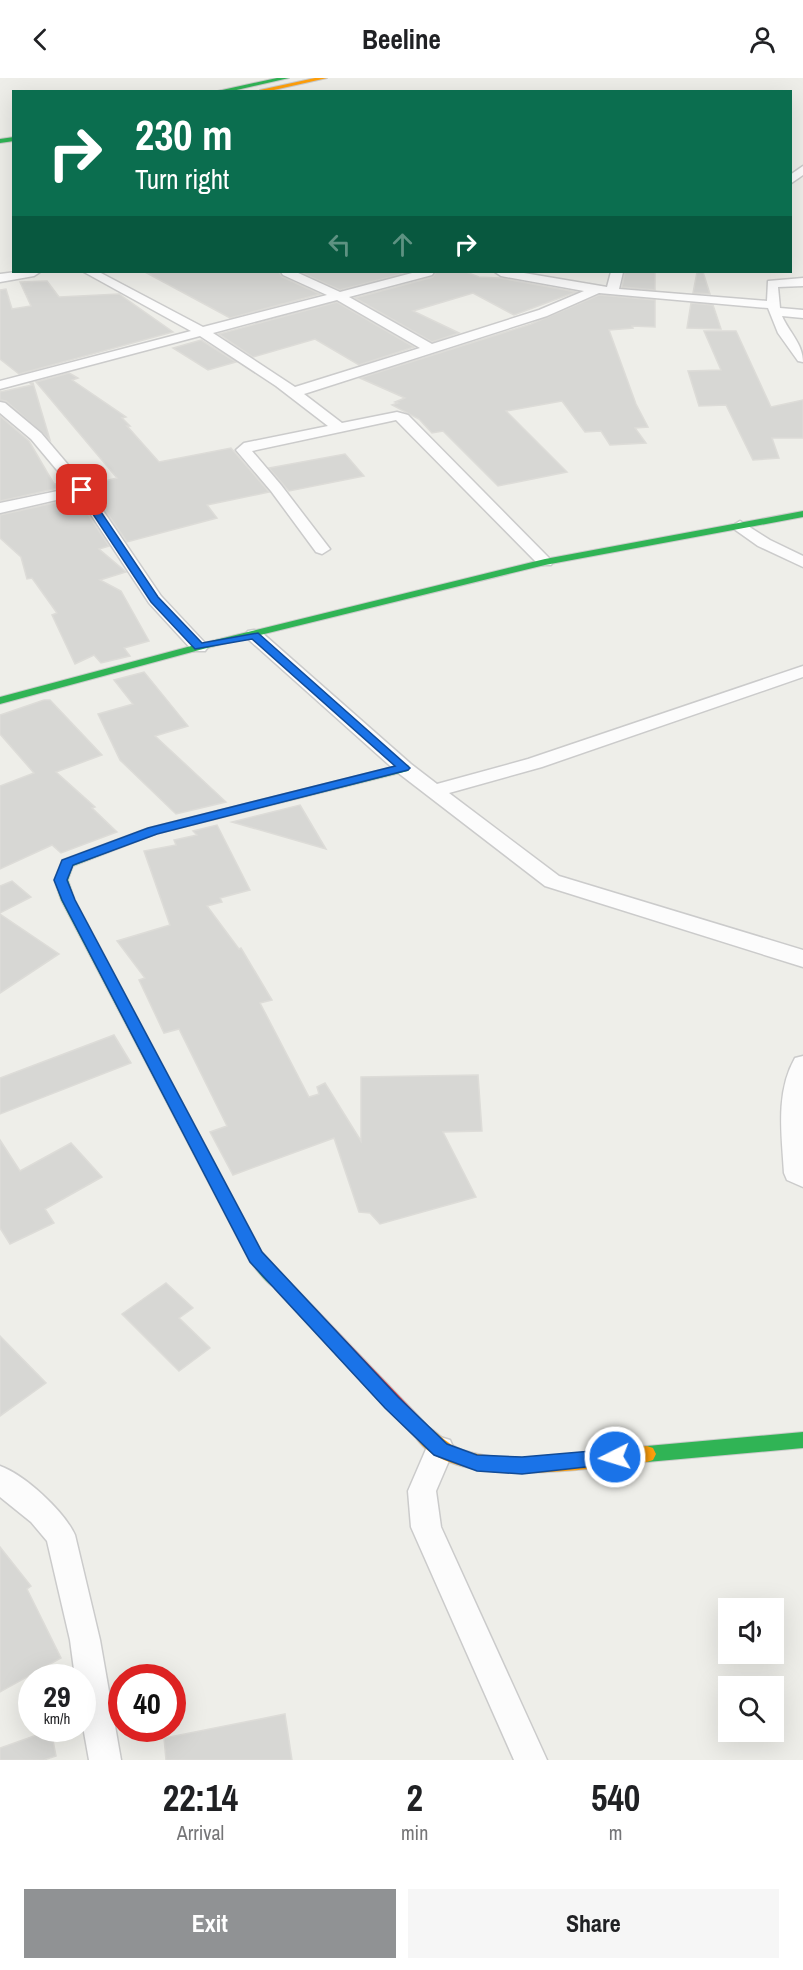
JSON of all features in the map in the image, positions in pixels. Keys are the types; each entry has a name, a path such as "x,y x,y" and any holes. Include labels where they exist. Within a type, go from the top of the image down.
{"street":[{"path":"226,90 286,78"},
{"path":"266,90 324,78"},
{"path":"792,178 803,163"},
{"path":"0,278 28,273"},
{"path":"92,273 253,362 340,428"},
{"path":"289,273 339,297 429,348"},
{"path":"0,385 423,273"},
{"path":"507,273 612,292 773,308 803,314"},
{"path":"612,292 617,273"},
{"path":"803,282 771,278 773,308 781,330 803,358"},
{"path":"295,392 543,313 598,289"},
{"path":"0,406 36,436 82,490 154,599 199,647"},
{"path":"322,549 276,488 243,450 249,446 390,416 403,418 545,562"},
{"path":"0,508 82,490"},
{"path":"0,701 199,647 545,562 803,514"},
{"path":"740,525 764,543 803,562"},
{"path":"254,635 404,768 552,881 803,960"},
{"path":"434,791 535,763 803,671"},
{"path":"404,768 152,831 67,863 60,880 68,900 256,1257 392,1403 440,1449 477,1463 522,1465 803,1440"},
{"path":"803,1064 792,1102 796,1173 803,1178"},
{"path":"440,1449 422,1491 426,1527 531,1760"},
{"path":"0,1479 41,1513 60,1535 86,1640 105,1760"}],"building":[{"path":"147,273 280,273 282,277 320,294 230,318"},
{"path":"302,273 405,273 340,290"},
{"path":"435,273 469,273 479,277 500,278 576,292 514,315 473,293 413,311 459,333 432,342 355,298 433,277"},
{"path":"625,273 655,273 655,290 622,287"},
{"path":"697,273 703,273 710,294 693,293"},
{"path":"47,281 59,297 119,294 173,332 19,374 0,359 0,290 6,289 12,309 31,306 20,282"},
{"path":"599,295 655,300 655,327 632,326 633,328 609,330 636,404 648,427 635,428 646,443 610,445 601,431 585,432 562,401 506,411 567,472 498,486 443,431 432,433 419,419 392,405 405,398 360,378 531,324"},
{"path":"337,302 414,347 359,365 315,339 253,357 219,334"},
{"path":"691,303 713,305 721,329 687,328"},
{"path":"704,331 736,331 771,407 803,400 803,438 772,438 779,458 753,460 726,405 699,406 688,371 721,370"},
{"path":"201,340 236,362 208,370 173,348"},
{"path":"69,373 78,378 72,380 126,417 122,418 130,426 127,426 159,462 231,448 269,492 207,505 217,518 127,542 88,485 117,478 36,382"},
{"path":"30,383 33,383 50,440 6,401 0,400 0,392 32,385"},
{"path":"0,416 29,441 54,484 62,483 63,487 0,501"},
{"path":"345,454 364,476 289,491 269,468"},
{"path":"77,498 109,546 99,549 126,572 100,580 121,591 149,641 124,648 130,656 101,663 94,655 75,664 52,615 57,613 32,578 27,579 21,557 0,538 0,515"},
{"path":"144,672 188,726 155,736 226,802 176,814 120,760 98,714 133,704 114,680"},
{"path":"50,700 102,755 56,772 95,807 92,808 117,832 61,853 52,845 0,869 0,786 34,773 0,734 0,715"},
{"path":"300,805 326,849 232,822"},
{"path":"217,825 250,890 220,898 222,902 207,906 239,949 241,948 272,1000 260,1003 309,1097 319,1094 317,1087 325,1083 361,1141 361,1077 478,1075 482,1131 443,1132 476,1197 380,1224 370,1213 359,1212 334,1138 233,1175 210,1132 227,1126 179,1029 164,1033 139,980 145,978 117,941 170,925 144,851 176,845 174,840 197,835 193,831"},
{"path":"12,881 31,897 0,913 0,886"},
{"path":"0,914 59,954 0,993"},
{"path":"114,1035 131,1063 0,1114 0,1078"},
{"path":"0,1140 20,1171 71,1143 102,1177 45,1209 54,1223 10,1244 0,1228"},
{"path":"166,1283 193,1308 179,1318 210,1348 179,1371 122,1314"},
{"path":"0,1336 46,1383 0,1416"},
{"path":"0,1547 31,1586 27,1589 61,1658 50,1664 18,1664 18,1682 0,1692"},
{"path":"285,1714 292,1760 166,1760 164,1742 186,1742 186,1734"},
{"path":"18,1742 53,1742 56,1756 44,1760 0,1760 0,1748"}],"traffic: fast":[{"path":"226,90 286,78"},
{"path":"0,141 12,139"},
{"path":"0,701 199,647 545,562 803,514"},
{"path":"281,1284 256,1257 68,900 61,880 67,863 152,831 404,768"},
{"path":"647,1454 803,1440"}],"traffic: slow":[{"path":"263,90 324,78"},
{"path":"421,1431 441,1449 462,1458 487,1463 541,1465 647,1454"}],"traffic: jam":[{"path":"281,1284 421,1431"}],"route":[{"path":"82,490 154,599 199,647 254,635 404,768 152,831 67,863 60,880 68,900 256,1257 392,1403 440,1449 477,1463 522,1465 615,1457"}]}
